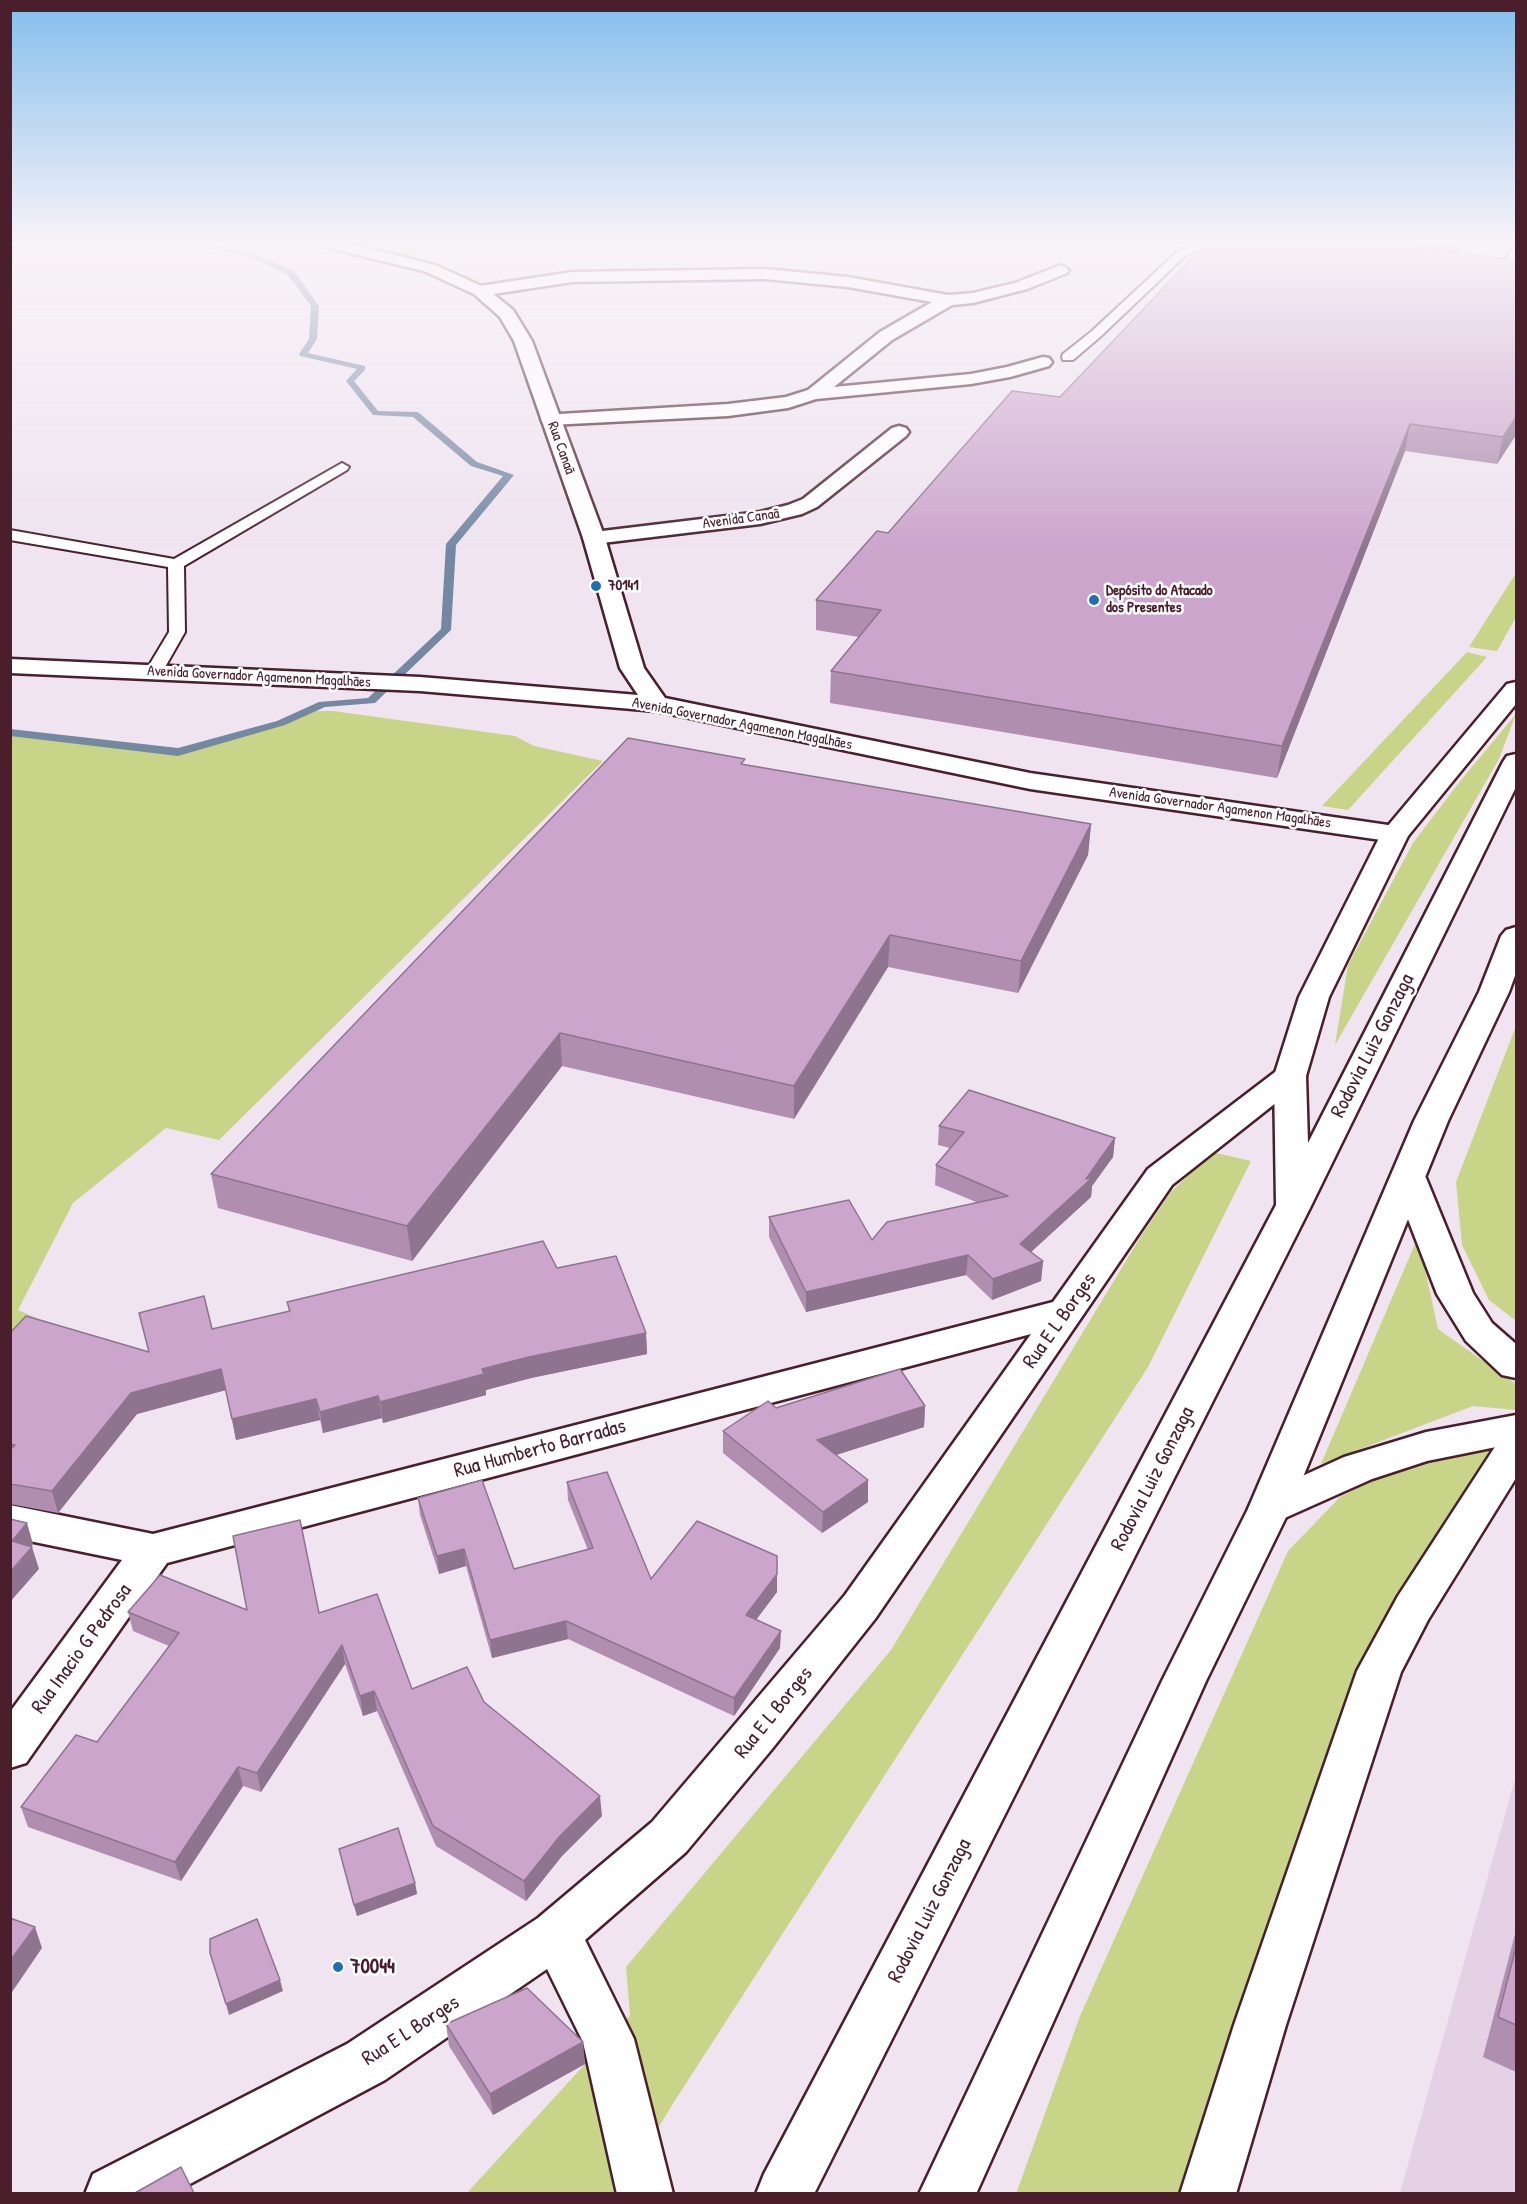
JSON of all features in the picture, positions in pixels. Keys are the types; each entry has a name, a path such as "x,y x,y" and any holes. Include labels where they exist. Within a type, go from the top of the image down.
{"main road":[{"name":"Rua Canaã","path":"524,345 594,538 632,668 656,704"},
{"path":"814,394 875,345"},
{"path":"550,418 728,410 788,402 814,394 971,379 1042,362"},
{"name":"Avenida Canaã","path":"594,538 760,518 795,510 810,503 899,432"},
{"name":"Avenida Governador Agamenon Magalhães","path":"10,666 420,684 656,704 1030,781 1395,834"},
{"path":"1292,1208 1290,1076 1314,997 1395,834 1516,689"},
{"name":"Rodovia Luiz Gonzaga","path":"784,2193 1292,1208 1516,762"},
{"path":"947,2193 1184,1681 1269,1509 1431,1121 1494,992 1516,936"},
{"name":"Rua E L Borges","path":"113,2193 366,2062 556,1934 669,1837 860,1607 1160,1177 1290,1076"},
{"path":"1409,1178 1455,1294 1479,1332 1516,1365"},
{"name":"Rua Humberto Barradas","path":"10,1521 153,1550 1068,1311"},
{"path":"1269,1509 1358,1468 1426,1447 1516,1429"},
{"path":"1208,2193 1260,2025 1284,1962 1318,1849 1379,1671 1413,1608 1516,1446"},
{"name":"Rua Inacio G Pedrosa","path":"10,1749 153,1550"},
{"path":"556,1934 608,2039 645,2193"}],"lane":[{"path":"1068,357 1083,345"},
{"path":"10,535 176,564 342,467"},
{"path":"154,672 177,632 176,564"}],"shaded area":[{"path":"1516,1775 1516,2193 1400,2193"}],"green space":[{"path":"1516,573 1516,617 1497,651 1469,647"},
{"path":"1467,652 1487,657 1348,810 1322,806"},
{"path":"308,711 333,711 515,736 534,746 603,761 219,1140 166,1128 73,1203 18,1310 50,1324 11,1360 11,732 178,752 281,723"},
{"path":"1516,714 1499,759 1335,1045 1348,965 1413,843"},
{"path":"1516,1026 1516,1321 1489,1300 1462,1245 1456,1182"},
{"path":"1212,1152 1251,1161 1148,1367 674,2102 618,2193 466,2194 630,2015 626,1967 891,1650 1141,1236 1171,1192"},
{"path":"1418,1237 1438,1329 1516,1384 1516,1410 1473,1406 1321,1464"},
{"path":"1511,1438 1411,1594 1193,2193 1016,2194 1080,2016 1288,1551 1340,1497 1400,1465"}],"building":[{"name":"Depósito do Atacado dos Presentes","path":"1109,345 1516,345 1516,417 1503,437 1410,424 1282,746 831,671 881,610 816,600 877,531 888,533 1012,391 1060,397"},
{"path":"628,738 745,759 741,764 1091,824 1021,961 890,935 794,1086 560,1033 407,1226 211,1174"},
{"path":"969,1090 1115,1138 1086,1179 1093,1177 1020,1244 1043,1261 993,1279 968,1255 806,1292 769,1217 849,1200 872,1240 887,1222 1008,1196 936,1165 964,1132 939,1126"},
{"path":"543,1241 557,1268 616,1256 646,1333 482,1369 484,1374 380,1402 378,1396 320,1412 316,1399 232,1419 221,1369 131,1393 52,1491 10,1484 10,1450 15,1445 10,1444 10,1333 26,1316 149,1352 139,1313 204,1296 212,1329 290,1311 287,1302"},
{"path":"900,1369 925,1406 817,1440 868,1480 823,1512 723,1431 768,1401 776,1408"},
{"path":"607,1472 651,1579 697,1521 777,1556 777,1574 746,1615 781,1631 734,1698 566,1621 490,1640 464,1549 437,1556 418,1498 482,1480 514,1569 593,1548 567,1482"},
{"path":"10,1519 27,1523 12,1541 32,1547 10,1572"},
{"path":"300,1520 319,1613 377,1594 412,1689 467,1667 484,1702 600,1796 560,1836 524,1881 433,1826 374,1691 360,1696 342,1645 257,1773 238,1767 175,1862 21,1807 76,1735 97,1742 179,1633 128,1612 160,1575 247,1610 233,1536"},
{"path":"398,1828 415,1883 354,1905 339,1849"},
{"path":"10,1918 35,1927 10,1961"},
{"path":"257,1919 280,1980 226,2004 210,1953 210,1939"},
{"path":"1516,1947 1516,2025 1498,2017"},
{"path":"527,1988 583,2042 490,2094 446,2024"},
{"path":"181,2167 194,2193 135,2193"}],"waterway":[{"path":"10,732 178,752 281,723 323,704 371,701 446,630 451,544 509,475 474,464 415,414 376,413 350,381 362,368 303,354 309,345"}],"place":[{"name":"70141","path":"596,586"},
{"name":"Depósito do Atacado dos Presentes","path":"1094,600"},
{"name":"70044","path":"338,1967"}]}
